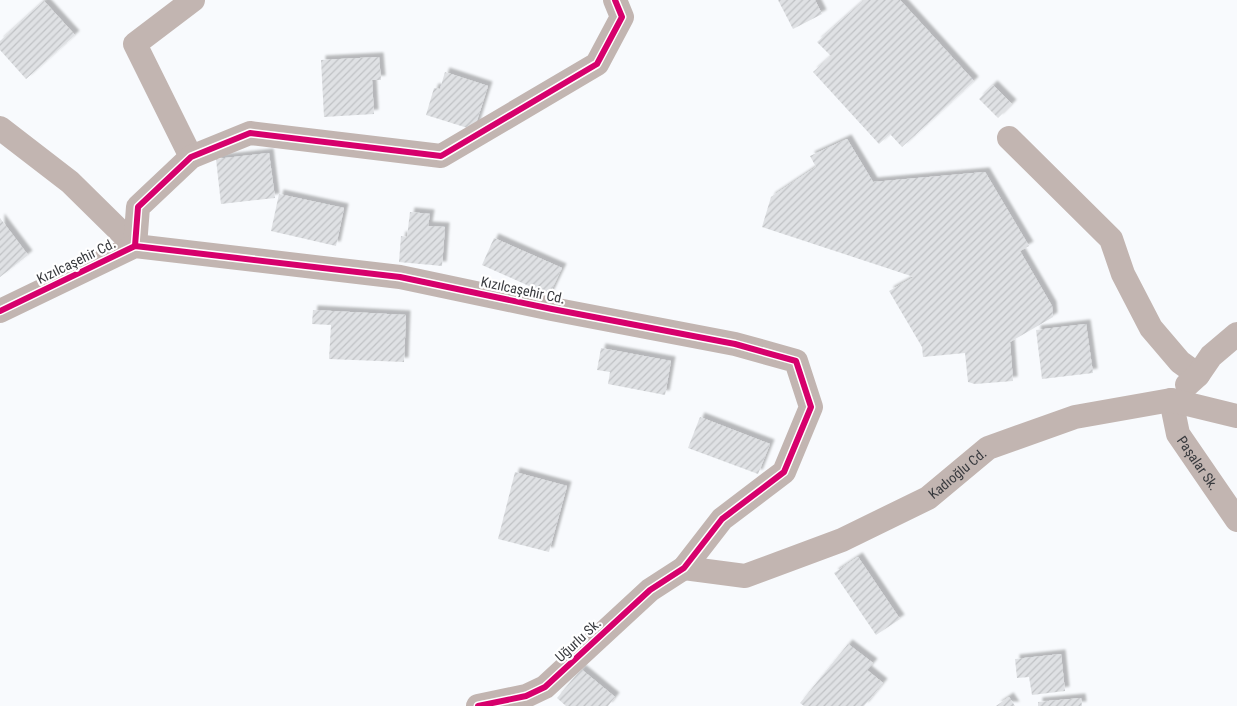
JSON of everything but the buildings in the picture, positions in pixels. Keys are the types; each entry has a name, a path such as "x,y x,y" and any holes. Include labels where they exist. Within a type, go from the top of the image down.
{"street":[{"path":"190,157 135,44 193,0"},
{"path":"135,246 138,207 190,157 250,133 441,156 597,64 622,17 615,0"},
{"path":"0,128 70,182 135,246"},
{"path":"1009,138 1111,239 1123,274 1151,328 1180,362 1198,375"},
{"name":"Kızılcaşehir Cd.","path":"0,311 135,246 400,277 552,309 735,344 796,361 811,407 784,472 722,519 684,568"},
{"path":"1170,400 1198,375 1211,356 1237,334"},
{"name":"Kadıoğlu Cd.","path":"684,568 745,576 842,540 928,498 988,448 1074,417 1170,400 1237,416"},
{"name":"Paşalar Sk.","path":"1170,400 1178,434 1237,520"},
{"name":"Uğurlu Sk.","path":"478,706 526,696 545,687 650,590 684,568"}],"cycle path":[{"path":"135,246 138,207 191,157 250,133 441,156 597,64 622,17 615,0"},
{"path":"0,311 135,246 400,277 552,309 735,344 796,361 811,407 784,472 722,519 684,568 650,590 545,687 526,696 478,706"}]}
